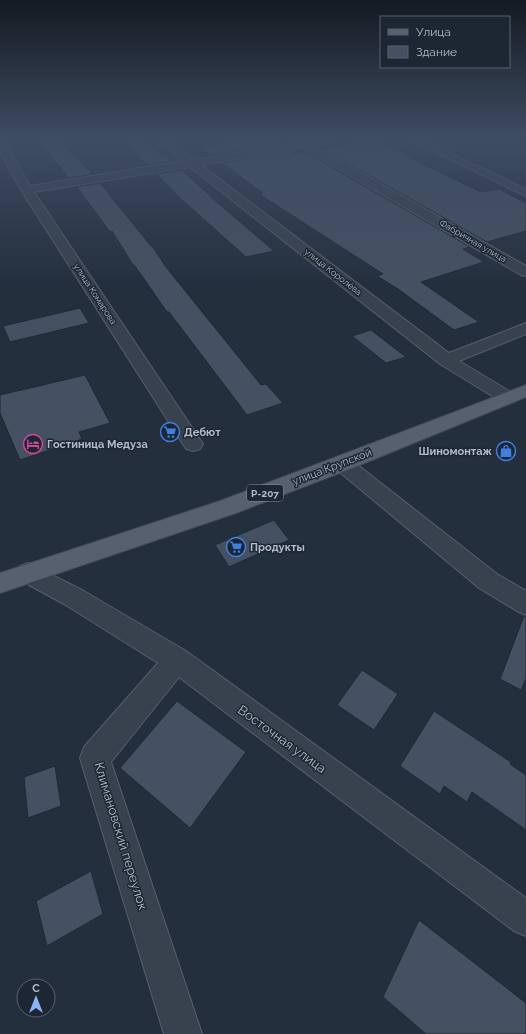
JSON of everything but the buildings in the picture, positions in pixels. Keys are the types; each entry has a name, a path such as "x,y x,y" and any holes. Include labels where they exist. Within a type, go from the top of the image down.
{"main road":[{"name":"улица Крупской","path":"0,583 228,507 343,464 517,394"}],"street":[{"path":"27,190 37,188"},
{"name":"улица Королёва","path":"224,188 446,360 517,394"},
{"name":"Фабричная улица","path":"380,188 526,272"},
{"path":"516,188 526,193"},
{"name":"улица Комарова","path":"27,190 193,444"},
{"path":"446,360 526,328"},
{"path":"343,464 488,581 526,604"},
{"name":"Восточная улица","path":"28,573 73,597 177,660 526,919"},
{"name":"Климановский переулок","path":"177,660 95,758 184,1034"}],"place":[{"name":"Дебют","path":"170,432"},
{"name":"Гостиница Медуза","path":"33,444"},
{"name":"Шиномонтаж","path":"506,451"},
{"name":"Продукты","path":"236,547"}]}
